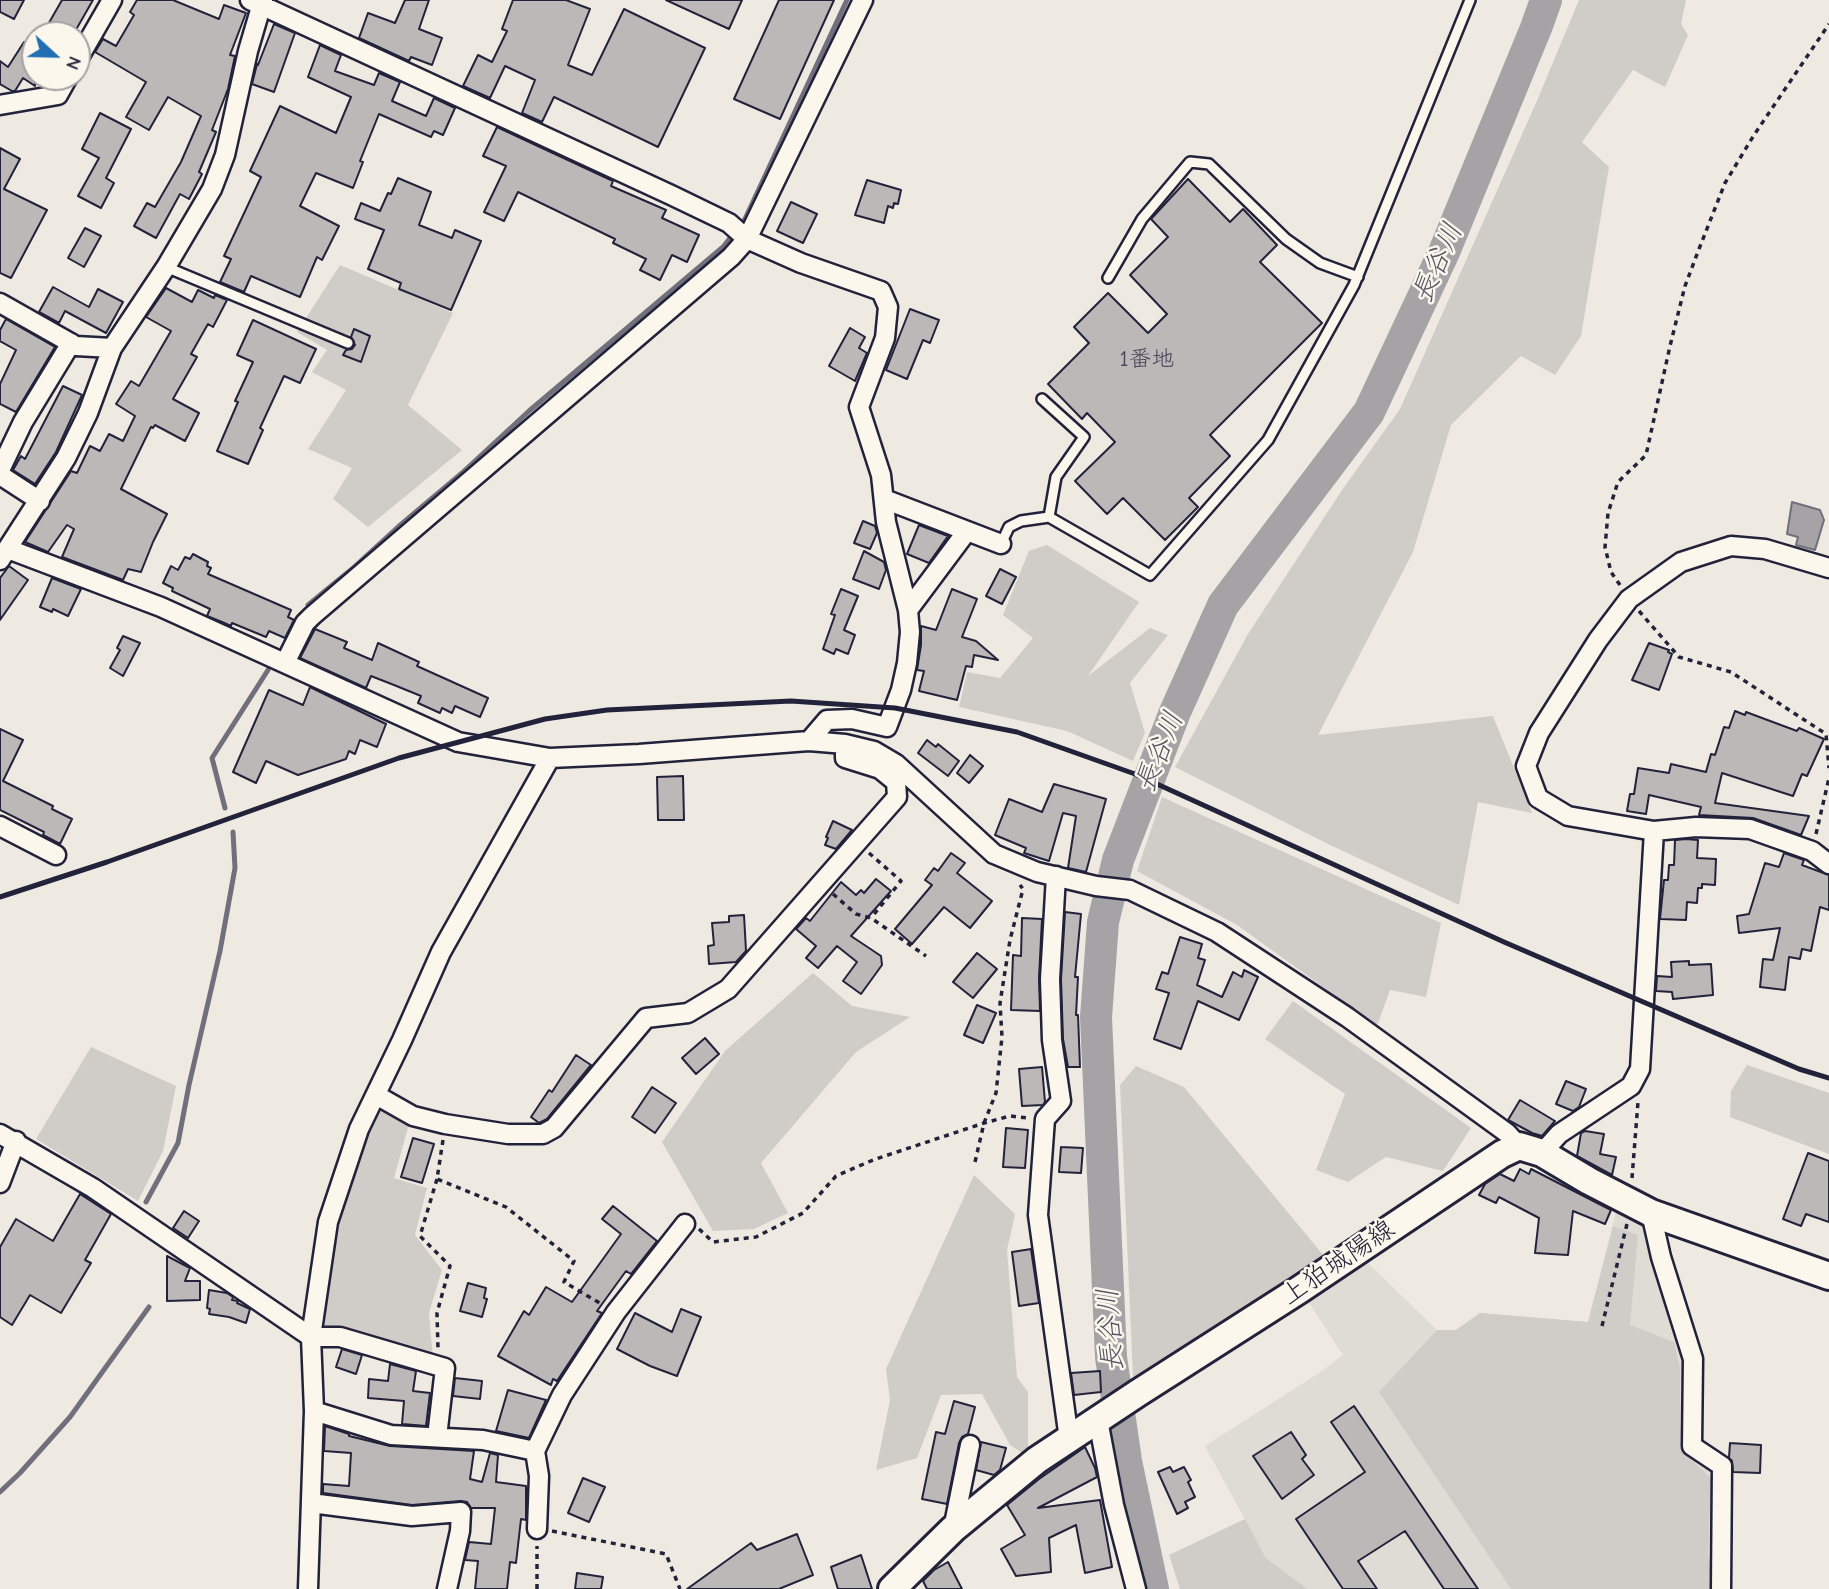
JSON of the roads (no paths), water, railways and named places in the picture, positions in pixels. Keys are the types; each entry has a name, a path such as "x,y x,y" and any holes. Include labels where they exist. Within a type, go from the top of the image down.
{"main road":[{"path":"1531,1150 1641,1207 1829,1276"},
{"name":"上狛城陽線","path":"905,1584 953,1529 1037,1460 1299,1290 1502,1153 1531,1150"}],"street":[{"path":"91,37 112,0"},
{"path":"285,663 305,623 312,616 710,275 747,239 863,0"},
{"path":"808,741 827,720 852,719 887,727 901,690 907,663 910,632 908,610 886,522 881,475 859,407 885,338 888,307 881,291 801,263 747,239 729,223 258,2 225,155 212,189 166,267 112,348 88,413 66,458 4,555 161,607 458,742 550,758 808,741 845,744 874,751 896,764 994,854 1037,872 1096,886 1130,890 1217,932 1347,1017 1531,1150 1631,1086 1640,1069 1654,831"},
{"path":"0,105 58,95 60,91"},
{"path":"0,303 71,343 112,348"},
{"path":"40,501 0,473 23,422 71,343"},
{"path":"884,499 1001,544"},
{"path":"908,610 967,531"},
{"path":"1829,568 1765,549 1731,546 1681,562 1629,599 1598,640 1539,733 1527,766 1538,798 1568,816 1654,831 1696,827 1750,829 1812,852 1829,864"},
{"path":"376,1096 413,1116 445,1124 508,1134 543,1135 566,1115 646,1018 688,1013 728,989 897,797 897,782 880,769 845,758 845,744"},
{"path":"308,1589 314,1411 311,1337 328,1222 359,1129 442,952 550,758"},
{"path":"0,826 56,855"},
{"path":"1056,876 1050,979 1052,1040 1061,1101 1045,1119 1038,1215 1069,1439"},
{"path":"0,1183 8,1137 93,1188 311,1337 340,1337 445,1368 437,1437"},
{"path":"1641,1207 1661,1257 1693,1359 1692,1446 1722,1466 1721,1589"},
{"path":"537,1528 539,1476 535,1451 562,1395 616,1312 690,1225"},
{"path":"314,1411 391,1435 483,1440 535,1451"},
{"path":"1103,1416 1114,1505 1136,1589"},
{"path":"953,1529 970,1445"},
{"path":"311,1503 412,1516 461,1512 460,1531 447,1589"}],"lane":[{"path":"1001,544 1009,527 1021,521 1049,517 1150,575 1268,440 1358,277 1470,0"},
{"path":"1108,278 1142,219 1189,162 1209,164 1286,239 1320,263 1358,277"},
{"path":"166,267 348,343"},
{"path":"1042,399 1084,437 1056,477 1049,517"}],"waterway":[{"path":"308,605 462,473 529,411 723,247 745,219 847,0"},
{"name":"長谷川","path":"1153,1589 1126,1461 1111,1357 1096,1017 1103,922 1118,860 1175,712 1223,605 1369,412 1444,252 1546,0"},
{"path":"225,808 212,758 268,670"},
{"path":"146,1202 178,1143 220,951 235,868 233,832"},
{"path":"0,1492 70,1417 149,1307"}],"railway":[{"path":"0,897 107,862 399,758 545,719 607,710 791,701 895,708 1017,732 1135,774 1504,942 1799,1069 1829,1078"}]}
